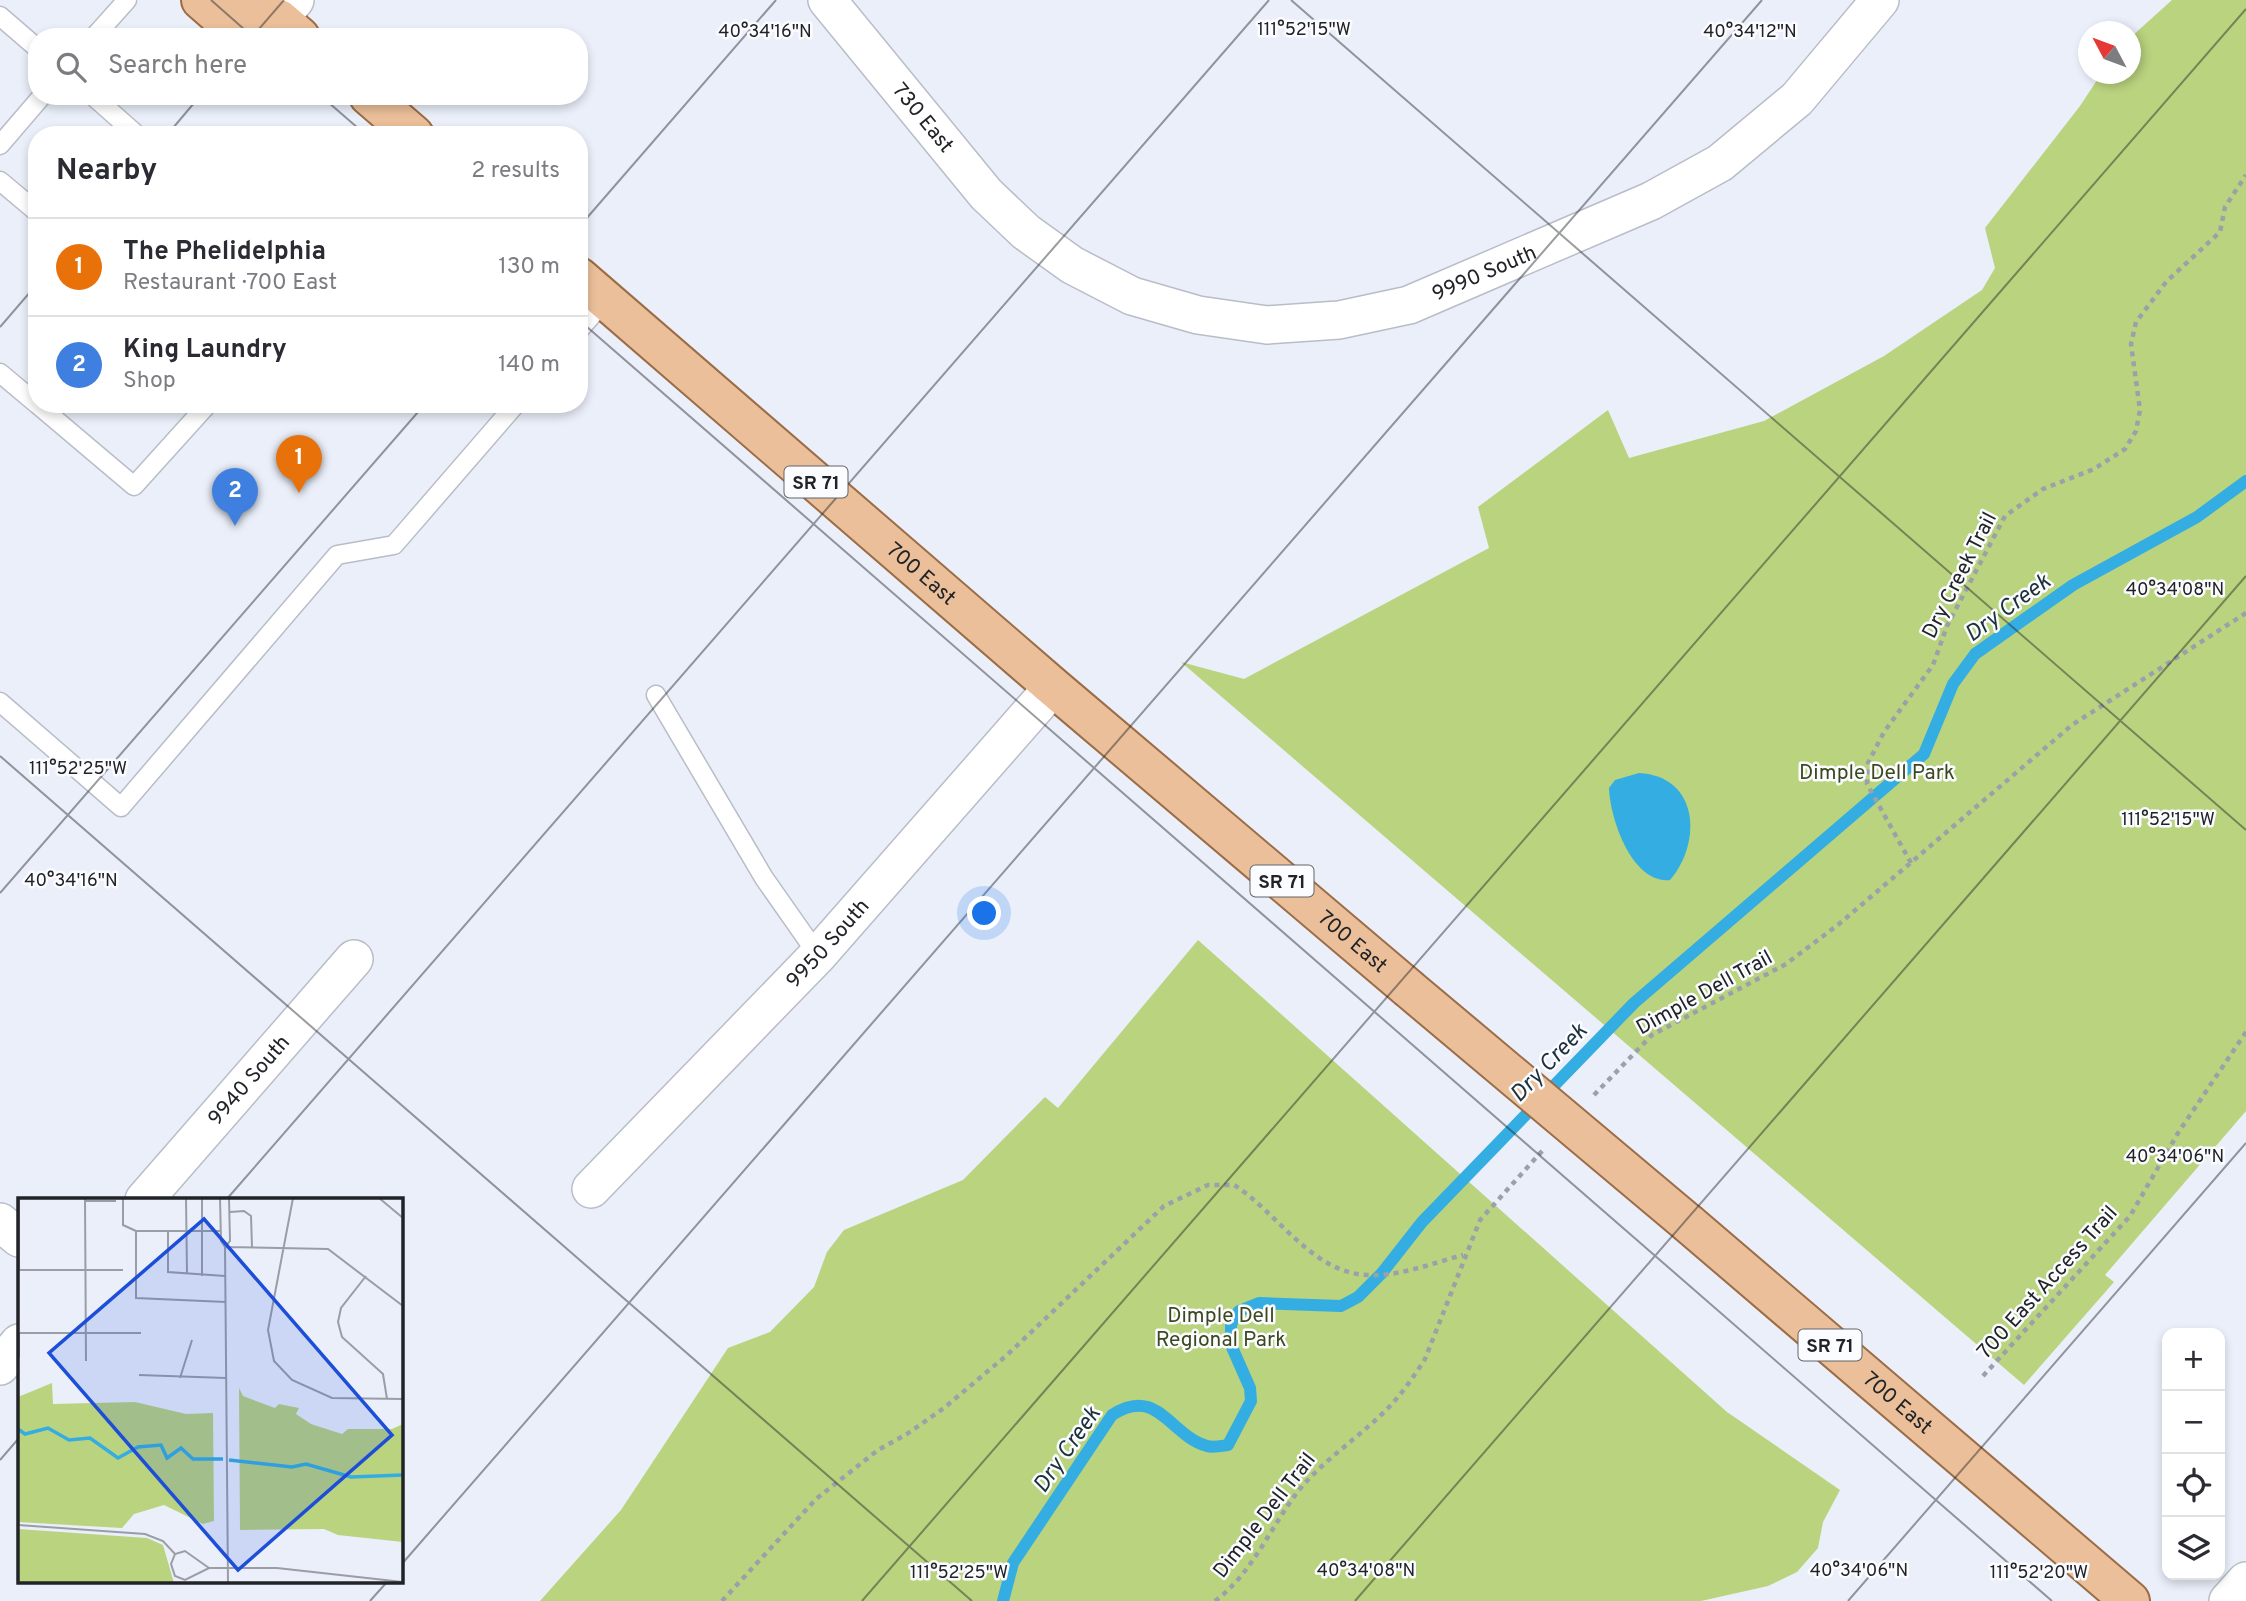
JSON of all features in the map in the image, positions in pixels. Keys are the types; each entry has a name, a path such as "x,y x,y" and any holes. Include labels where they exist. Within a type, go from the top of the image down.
{"main road":[{"path":"201,0 218,14 287,14"},
{"path":"379,105 404,126"},
{"name":"700 East","path":"592,288 1053,687 2130,1601"}],"street":[{"name":"730 East","path":"827,0 986,194 1026,232"},
{"name":"9990 South","path":"1026,232 1072,265 1132,296 1198,315 1267,325 1339,320 1409,305 1651,201 1720,163 1797,99 1880,0"},
{"name":"9950 South","path":"591,1189 818,955 1053,687"},
{"name":"9940 South","path":"146,1198 354,959"},
{"path":"0,1222 18,1237"},
{"path":"0,1366 18,1344"},
{"path":"2228,1601 2246,1581"}],"lane":[{"path":"102,28 127,0"},
{"path":"0,16 28,40"},
{"path":"0,145 34,105"},
{"path":"103,105 127,126"},
{"path":"0,181 28,204"},
{"path":"0,373 28,396"},
{"path":"48,413 134,486 200,413"},
{"path":"0,702 121,807 337,555 394,545 508,413"},
{"path":"656,695 764,878 818,955"}],"path":[{"name":"Dry Creek Trail","path":"1911,863 1867,784 1868,763 1884,732 1933,665 1947,626 2005,516 2043,489 2102,464 2125,449 2136,431 2140,410 2131,344 2136,322 2166,282 2220,232 2225,207 2246,176"},
{"name":"Dimple Dell Trail","path":"1593,1096 1652,1035 1786,964 1911,863 2072,725 2246,613"},
{"name":"700 East Access Trail","path":"1983,1376 2130,1216 2178,1133 2246,1032"},
{"name":"Dimple Dell Trail","path":"1215,1601 1240,1577 1299,1491 1324,1462 1382,1415 1412,1380 1424,1359 1463,1255 1480,1220 1547,1146"},
{"path":"722,1601 752,1566 839,1479 935,1414 1007,1356 1164,1206 1208,1185 1234,1185 1316,1254 1349,1272 1368,1275 1404,1270 1463,1255"}],"green space":[{"name":"Dimple Dell Park","path":"2172,0 2246,0 2246,1111 2105,1275 2114,1282 2024,1385 1181,662 1244,679 1489,548 1478,507 1608,410 1629,458 1764,421 1884,356 1982,290 1995,268 1985,228 2094,84 2141,84 2141,28"},
{"name":"Dimple Dell Regional Park","path":"1198,940 1727,1412 1840,1490 1823,1522 1818,1548 1797,1572 1768,1586 1701,1601 540,1601 621,1510 728,1348 770,1332 814,1287 827,1252 844,1230 963,1180 1045,1097 1058,1108"}],"water":[{"path":"1639,773 1659,777 1673,786 1683,798 1689,813 1687,847 1681,864 1670,880 1645,872 1634,861 1614,816 1609,788 1615,780"}],"waterway":[{"name":"Dry Creek","path":"1003,1601 1013,1563 1112,1415 1128,1407 1153,1409 1194,1441 1209,1447 1228,1445 1251,1401 1250,1388 1231,1345 1231,1324 1239,1311 1259,1303 1341,1306 1358,1297 1382,1273 1422,1222 1634,1003 1924,754 1953,684 1975,654 2073,585 2197,517 2246,481"}],"place":[{"name":"The Phelidelphia","path":"299,493"},
{"name":"King Laundry","path":"235,526"}]}
